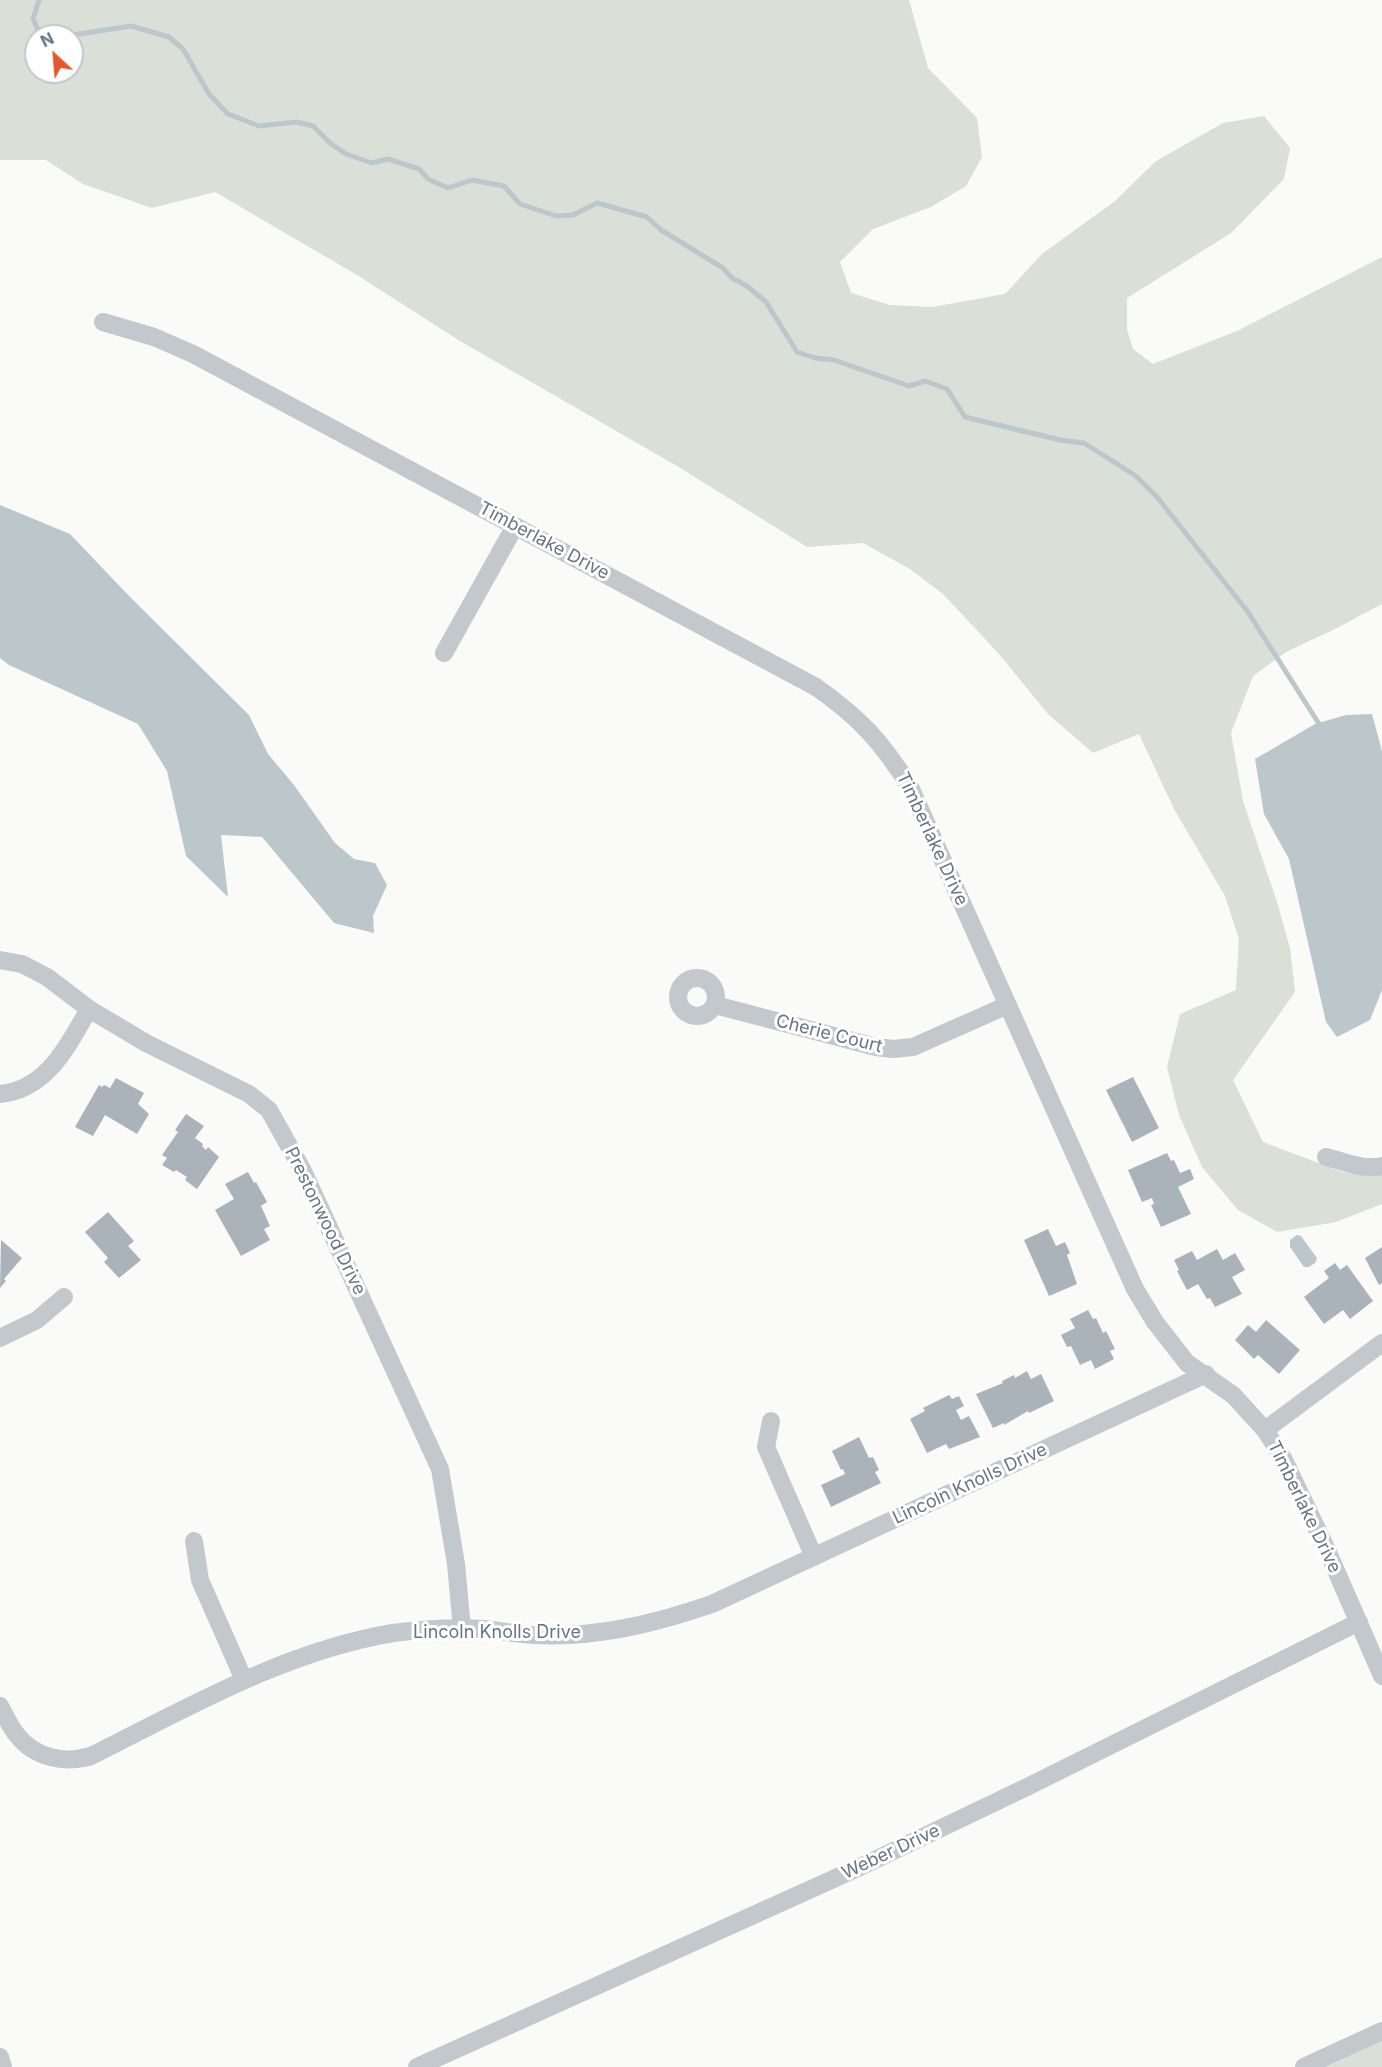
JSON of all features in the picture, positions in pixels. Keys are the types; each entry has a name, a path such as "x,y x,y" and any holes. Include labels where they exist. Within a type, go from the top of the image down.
{"street":[{"name":"Timberlake Drive","path":"103,322 154,337 193,354 816,687 866,726 890,755 910,787 1136,1288 1155,1322 1187,1363 1206,1374 1233,1395 1265,1430 1283,1458 1382,1676"},
{"path":"444,653 515,526"},
{"name":"Prestonwood Drive","path":"0,960 22,964 47,977 89,1009 146,1043 249,1094 269,1110 303,1171 440,1469 456,1564 462,1629"},
{"name":"Cherie Court","path":"715,1005 876,1047 893,1049 913,1047 1008,1005"},
{"path":"0,1094 14,1092 34,1082 52,1068 69,1045 89,1009"},
{"path":"1326,1157 1359,1166 1373,1168 1382,1166"},
{"path":"0,1338 37,1320 64,1297"},
{"path":"1265,1430 1382,1343"},
{"name":"Lincoln Knolls Drive","path":"0,1706 17,1736 37,1753 56,1759 75,1761 91,1756 244,1680 300,1658 366,1639 404,1632 462,1629 533,1635 576,1635 622,1629 668,1619 712,1604 1206,1374"},
{"path":"771,1421 766,1448 814,1557"},
{"path":"194,1541 200,1580 244,1680"},
{"name":"Weber Drive","path":"417,2067 860,1867 1359,1622"},
{"path":"1304,2067 1382,2031"},
{"path":"0,2057 3,2067"}],"shaded area":[{"path":"0,0 909,0 928,68 977,118 982,157 966,186 931,207 873,229 840,262 851,293 890,305 932,307 1005,294 1042,254 1115,201 1156,161 1223,123 1264,116 1290,148 1284,179 1231,233 1127,298 1127,329 1133,349 1153,364 1237,331 1382,257 1382,604 1286,652 1253,676 1231,733 1243,801 1290,948 1295,992 1233,1080 1263,1142 1342,1172 1363,1174 1382,1170 1382,1204 1336,1222 1277,1232 1238,1210 1202,1167 1179,1115 1167,1067 1180,1014 1236,990 1239,939 1225,896 1174,809 1139,734 1093,753 1048,714 999,654 943,594 910,569 863,543 807,547 677,466 460,341 357,275 215,192 152,208 83,184 46,160 0,160"},
{"path":"0,505 70,534 249,715 268,754 294,785 335,843 354,859 375,863 387,885 373,916 374,933 334,923 262,837 221,835 228,897 186,856 167,771 138,724 9,665 0,658"},
{"path":"1372,714 1382,751 1382,990 1370,1020 1337,1037 1326,1022 1289,859 1264,814 1255,759 1315,724 1346,715"},
{"path":"1297,1235 1301,1236 1317,1258 1315,1263 1309,1267 1304,1267 1290,1247 1290,1240"},
{"path":"1382,2041 1382,2067 1326,2067"}],"building":[{"path":"1133,1077 1159,1128 1132,1142 1106,1090"},
{"path":"116,1078 144,1093 138,1104 149,1114 137,1134 105,1115 93,1136 75,1127 99,1085 110,1088"},
{"path":"186,1114 204,1126 195,1138 203,1144 206,1150 208,1147 219,1157 197,1189 185,1180 187,1177 162,1165 167,1158 162,1155 178,1132 175,1130"},
{"path":"1167,1153 1171,1161 1174,1160 1180,1173 1190,1169 1194,1179 1178,1187 1191,1214 1161,1227 1151,1205 1154,1204 1152,1198 1142,1202 1128,1170"},
{"path":"248,1172 267,1202 261,1206 270,1226 264,1229 270,1240 241,1256 215,1210 234,1199 225,1184"},
{"path":"108,1212 134,1241 128,1246 141,1260 119,1278 104,1262 108,1258 85,1232"},
{"path":"1048,1229 1056,1246 1065,1242 1077,1284 1049,1296 1024,1240"},
{"path":"1,1240 22,1258 4,1279 6,1281 0,1288"},
{"path":"1382,1247 1382,1283 1379,1285 1365,1258"},
{"path":"1217,1249 1223,1260 1235,1253 1245,1270 1232,1277 1242,1294 1215,1307 1198,1284 1187,1290 1174,1260 1192,1251 1197,1260"},
{"path":"1335,1263 1340,1270 1347,1265 1373,1301 1350,1319 1343,1310 1324,1324 1304,1297 1329,1278 1324,1271"},
{"path":"1088,1310 1093,1319 1096,1318 1103,1333 1106,1331 1115,1349 1110,1351 1114,1359 1095,1369 1091,1360 1080,1365 1071,1346 1067,1347 1061,1335 1075,1328 1070,1319"},
{"path":"1266,1320 1300,1350 1279,1374 1258,1355 1254,1359 1235,1340 1248,1325 1256,1332"},
{"path":"1027,1371 1031,1379 1041,1374 1054,1401 993,1428 976,1394"},
{"path":"949,1395 952,1399 959,1396 964,1406 956,1410 961,1420 969,1416 980,1437 949,1449 946,1444 927,1453 910,1419 925,1411 923,1408"},
{"path":"859,1437 869,1458 873,1457 879,1470 875,1472 881,1483 831,1507 821,1485 845,1474 832,1451"}],"waterway":[{"path":"35,24 33,19 39,0"},
{"path":"84,33 131,26 169,37 183,49 209,94 228,114 259,126 297,122 313,126 330,143 346,154 372,163 388,159 419,169 428,179 448,188 472,180 504,186 520,204 556,216 573,215 597,203 647,217 661,230 723,268 732,278 747,286 766,302 797,352 815,358 834,360 909,386 925,381 947,389 965,417 1060,440 1084,443 1136,476 1157,497 1248,612 1321,727"}]}
